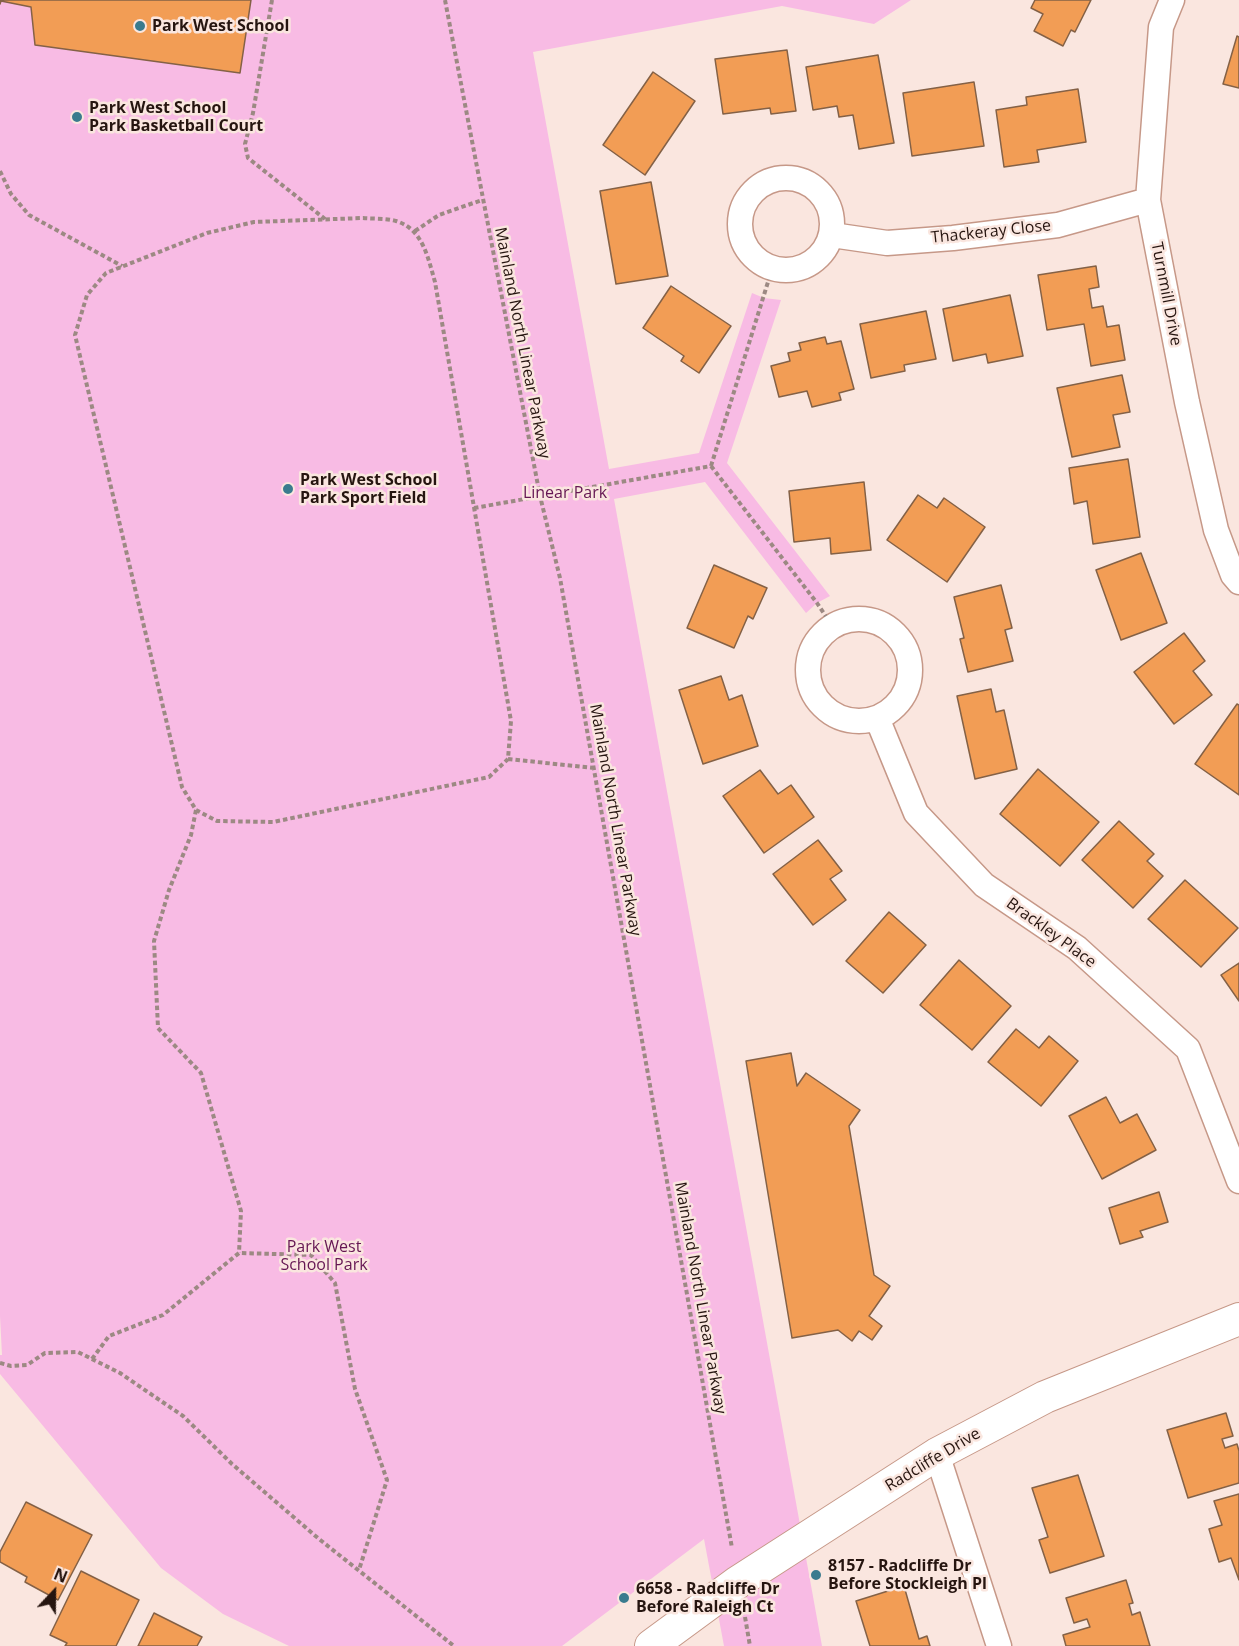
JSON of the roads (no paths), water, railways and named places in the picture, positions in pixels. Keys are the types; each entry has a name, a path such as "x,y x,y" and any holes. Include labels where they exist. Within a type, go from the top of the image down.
{"street":[{"name":"Turnmill Drive","path":"1172,0 1161,27 1148,200 1186,402 1216,530 1233,575 1239,582"},
{"path":"793,177 808,182 820,192 829,205 833,219 832,235 826,249 816,260 802,268 787,271 772,269 759,262 748,251 741,237 739,221 742,206 750,193 763,183 777,178 793,177"},
{"name":"Thackeray Close","path":"832,235 887,243 952,238 1058,225 1148,200"},
{"path":"849,620 865,620 882,624 896,634 905,648 910,664 909,681 903,697 892,710 877,718 861,721 844,719 829,711 818,699 810,684 809,668 812,651 820,637 833,627 849,620"},
{"name":"Brackley Place","path":"877,718 916,813 984,885 1077,948 1188,1049 1239,1181"},
{"name":"Radcliffe Drive","path":"651,1646 738,1582 937,1454 1045,1397 1239,1320"},
{"path":"937,1454 999,1646"}],"place":[{"name":"Park West School","path":"140,26"},
{"name":"Park West School Park Basketball Court","path":"77,117"},
{"name":"Park West School Park Sport Field","path":"288,489"},
{"name":"8157 - Radcliffe Dr Before Stockleigh Pl","path":"816,1575"},
{"name":"6658 - Radcliffe Dr Before Raleigh Ct","path":"624,1598"}],"park label":[{"name":"Linear Park","path":"565,493"},
{"name":"Park West School Park","path":"324,1256"}]}
